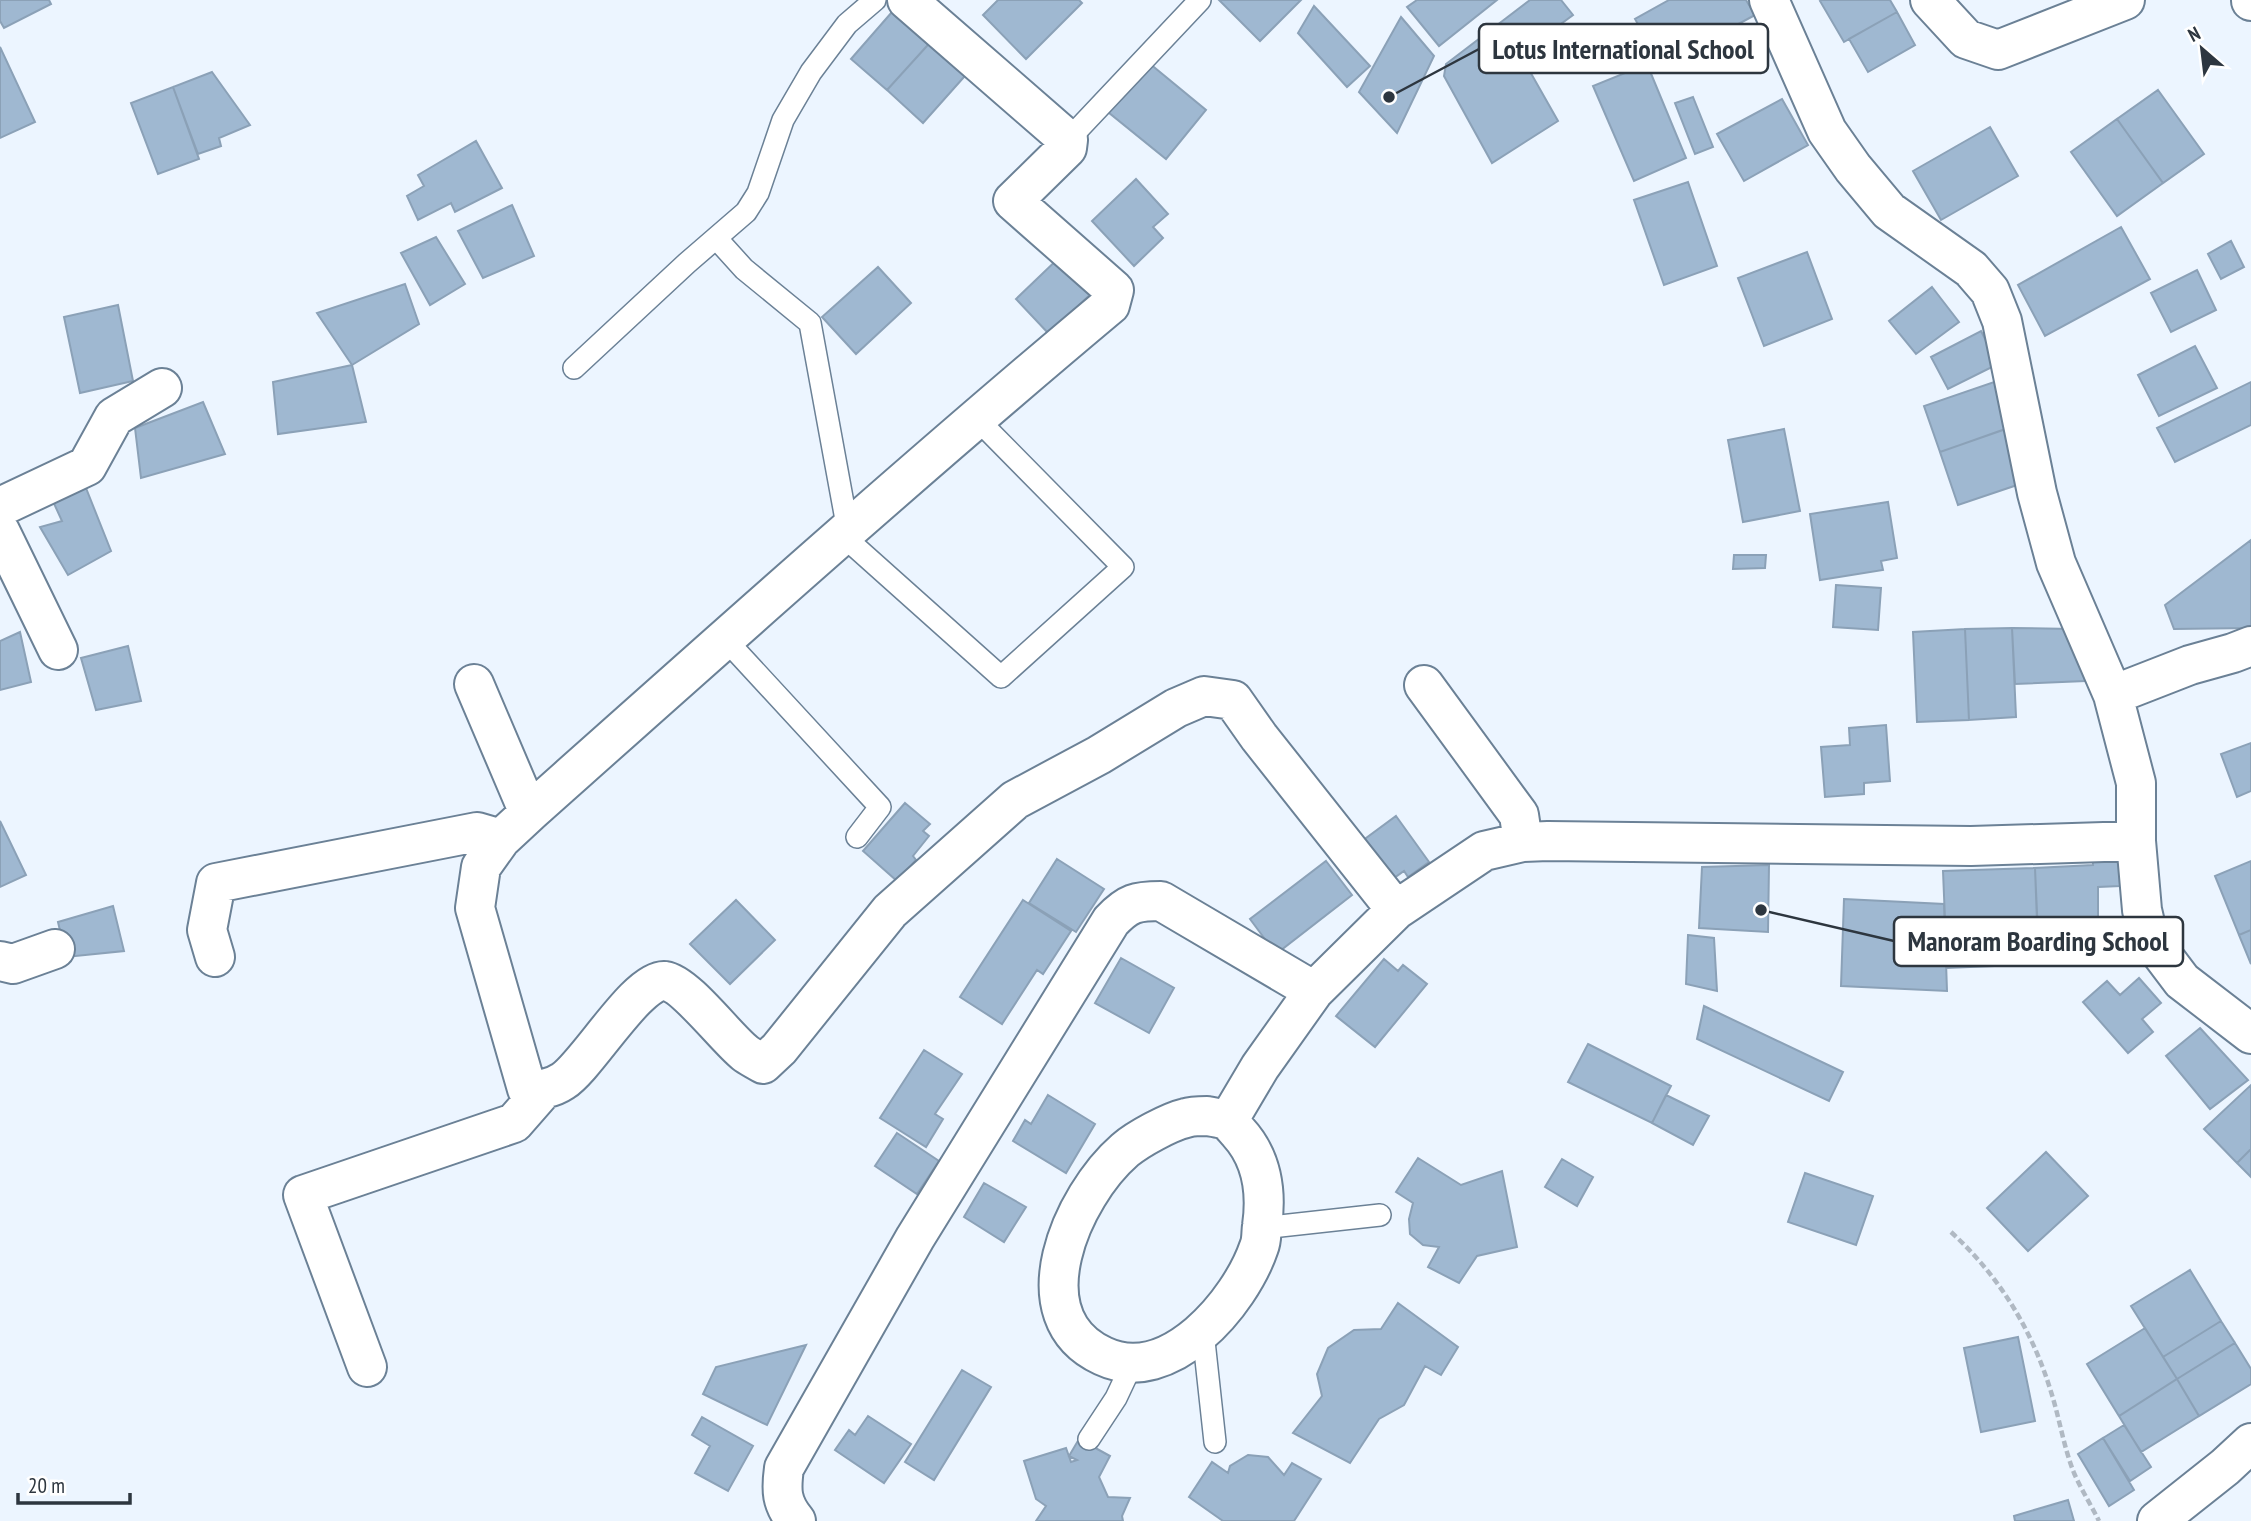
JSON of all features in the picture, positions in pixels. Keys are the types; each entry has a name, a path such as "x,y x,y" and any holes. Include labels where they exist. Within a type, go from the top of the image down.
{"street":[{"path":"542,1091 527,1089 475,908 481,867 501,839 846,530 1110,305 1114,290 1013,201 1067,148 1068,140 907,0"},
{"path":"1769,0 1827,131 1853,168 1889,211 1971,269 1990,291 2002,321 2037,493 2056,563 2113,695 2136,783 2136,841 2142,910 2148,936 2182,981 2251,1034"},
{"path":"1930,0 1966,38 1998,50 2125,0"},
{"path":"0,507 87,466 114,417 162,388"},
{"path":"0,531 58,650"},
{"path":"2113,695 2190,665 2251,646"},
{"path":"474,684 529,813"},
{"path":"1424,685 1519,816 1523,842"},
{"path":"367,1367 303,1195 514,1123 542,1091 564,1081 639,995 654,982 666,981 682,990 745,1053 763,1064 779,1049 890,911 1015,800 1099,755 1176,708 1205,696 1234,700 1259,737 1396,910"},
{"path":"215,957 207,930 216,883 477,832 501,839"},
{"path":"1228,1121 1260,1067 1314,991 1396,910 1484,851 1523,842 1971,846 2136,841"},
{"path":"796,1521 785,1505 781,1487 785,1468 915,1238 1111,921 1125,906 1143,901 1161,901 1314,991"},
{"path":"0,961 13,964 55,949"},
{"path":"1207,1116 1228,1121 1250,1146 1261,1172 1265,1207 1260,1246 1243,1280 1224,1309 1203,1332 1182,1347 1132,1364 1110,1359 1091,1350 1073,1335 1062,1314 1058,1281 1063,1251 1073,1222 1099,1179 1125,1150 1185,1118 1207,1116"},
{"path":"2157,1521 2251,1443"}],"lane":[{"path":"574,368 746,212 758,193 783,120 811,72 847,24 876,0"},
{"path":"1068,140 1200,0"},
{"path":"716,238 744,269 810,323 846,530 1001,677 1123,567 976,418"},
{"path":"725,639 880,807 856,837"},
{"path":"1262,1228 1380,1215"},
{"path":"1203,1332 1215,1442"},
{"path":"1089,1439 1116,1398 1132,1364"}],"path":[{"path":"1951,1232 1977,1256 2016,1311 2052,1393 2075,1475 2099,1521"}],"building":[{"path":"0,0 49,0 51,4 4,28 0,21"},
{"path":"998,0 1079,0 1082,3 1026,59 983,15"},
{"path":"1219,0 1301,0 1260,41"},
{"path":"1417,0 1497,0 1439,46 1407,7"},
{"path":"1530,0 1561,0 1573,15 1520,54 1558,121 1492,163 1444,76 1446,64"},
{"path":"1669,0 1746,0 1755,15 1661,66 1635,19"},
{"path":"1890,0 1897,12 1844,42 1820,1"},
{"path":"899,4 936,36 887,90 851,59"},
{"path":"1314,6 1370,66 1347,87 1298,33"},
{"path":"1897,12 1915,45 1868,72 1849,39"},
{"path":"1401,17 1434,56 1397,133 1359,92"},
{"path":"936,36 972,68 923,123 887,90"},
{"path":"0,47 35,122 0,138"},
{"path":"1149,63 1206,110 1166,159 1108,112"},
{"path":"1647,64 1686,158 1634,181 1593,86"},
{"path":"212,72 250,125 219,138 221,146 198,154 173,87"},
{"path":"173,87 199,159 158,174 131,103"},
{"path":"2158,90 2204,154 2163,183 2117,119"},
{"path":"1693,97 1713,147 1695,154 1675,103"},
{"path":"1782,99 1808,145 1744,181 1717,134"},
{"path":"2117,119 2163,183 2117,216 2071,152"},
{"path":"1990,127 2018,176 1941,220 1913,171"},
{"path":"476,141 502,188 455,212 451,203 418,220 407,196 424,186 418,175"},
{"path":"1136,179 1168,214 1153,227 1163,238 1134,266 1092,221"},
{"path":"1688,182 1717,266 1664,285 1634,200"},
{"path":"512,205 534,256 483,278 458,231"},
{"path":"2121,227 2150,279 2045,336 2018,285"},
{"path":"436,237 465,284 430,305 401,253"},
{"path":"2231,241 2244,267 2221,279 2208,254"},
{"path":"1065,252 1098,287 1049,334 1016,299"},
{"path":"1807,252 1832,319 1764,346 1738,278"},
{"path":"878,267 911,303 856,354 822,317"},
{"path":"2197,270 2216,310 2171,332 2151,293"},
{"path":"405,284 419,324 352,365 317,313"},
{"path":"1932,287 1959,322 1916,354 1889,321"},
{"path":"118,305 133,381 80,393 64,317"},
{"path":"1981,331 1998,364 1948,389 1931,357"},
{"path":"2195,346 2217,388 2159,416 2138,375"},
{"path":"352,365 366,422 278,434 273,382"},
{"path":"2000,380 2015,426 1940,452 1924,406"},
{"path":"2251,382 2251,425 2175,462 2157,428"},
{"path":"203,402 225,454 141,478 135,428"},
{"path":"1784,429 1800,511 1743,522 1728,440"},
{"path":"2005,429 2023,483 1958,505 1940,452"},
{"path":"84,483 111,551 68,575 40,527 62,521 51,497"},
{"path":"1888,502 1897,558 1881,561 1883,570 1820,580 1810,514"},
{"path":"2251,540 2251,628 2174,629 2165,605"},
{"path":"1734,555 1766,555 1765,568 1733,569"},
{"path":"1836,585 1881,588 1878,630 1833,627"},
{"path":"2012,628 2073,629 2085,681 2015,684"},
{"path":"2012,628 2016,717 1969,720 1965,629"},
{"path":"1965,629 1969,720 1917,722 1913,632"},
{"path":"20,632 31,682 0,690 0,641"},
{"path":"128,646 141,701 96,710 81,658"},
{"path":"1886,725 1890,781 1864,783 1864,794 1825,797 1821,747 1850,745 1849,728"},
{"path":"2251,743 2251,791 2237,797 2221,754"},
{"path":"905,803 930,824 923,831 929,836 913,856 916,860 897,881 863,851"},
{"path":"1396,816 1429,862 1408,877 1404,871 1387,883 1358,844"},
{"path":"0,821 26,875 0,887"},
{"path":"2092,847 2119,857 2120,886 2098,887 2098,934 2038,948 2035,868 2093,865"},
{"path":"1057,859 1104,889 1076,932 1029,903"},
{"path":"1326,861 1352,895 1276,954 1250,919"},
{"path":"2251,861 2251,930 2239,935 2215,876"},
{"path":"1769,865 1768,932 1699,928 1702,867"},
{"path":"2035,868 2038,935 2019,935 2018,965 1947,968 1943,871"},
{"path":"1844,899 1944,904 1947,991 1841,986"},
{"path":"736,900 775,940 730,984 690,944"},
{"path":"1023,900 1071,931 1043,974 1037,970 1002,1024 960,997"},
{"path":"113,906 124,951 66,957 58,922"},
{"path":"2251,930 2251,964 2239,935"},
{"path":"1688,935 1714,938 1717,991 1686,984"},
{"path":"1121,958 1174,988 1149,1033 1095,1003"},
{"path":"1384,959 1398,971 1403,965 1427,984 1375,1047 1336,1016"},
{"path":"2139,978 2161,1003 2142,1019 2153,1032 2128,1053 2083,1002 2107,981 2120,995"},
{"path":"1704,1006 1843,1072 1829,1101 1697,1039"},
{"path":"2200,1028 2248,1080 2210,1109 2166,1056"},
{"path":"1588,1044 1671,1086 1652,1123 1568,1082"},
{"path":"924,1050 962,1074 935,1114 943,1119 926,1147 880,1118"},
{"path":"2251,1085 2251,1149 2237,1163 2204,1129"},
{"path":"1048,1095 1095,1124 1066,1173 1013,1141 1025,1120 1031,1124"},
{"path":"1666,1095 1709,1116 1693,1145 1652,1123"},
{"path":"897,1133 939,1161 917,1194 875,1166"},
{"path":"2251,1149 2251,1177 2237,1163"},
{"path":"2046,1152 2088,1196 2028,1251 1987,1208"},
{"path":"1418,1158 1461,1185 1502,1171 1517,1247 1477,1256 1459,1283 1428,1267 1439,1247 1423,1245 1410,1234 1409,1219 1413,1203 1396,1192"},
{"path":"1562,1159 1593,1177 1577,1206 1545,1187"},
{"path":"1805,1173 1873,1196 1856,1245 1788,1222"},
{"path":"984,1183 1026,1207 1004,1242 964,1217"},
{"path":"2190,1270 2221,1321 2163,1357 2131,1306"},
{"path":"1398,1303 1458,1347 1441,1375 1425,1366 1404,1405 1379,1419 1350,1463 1293,1433 1322,1396 1317,1374 1328,1348 1354,1330 1381,1329"},
{"path":"2221,1321 2235,1343 2177,1379 2163,1357"},
{"path":"2145,1328 2177,1379 2119,1416 2087,1364"},
{"path":"2018,1337 2035,1421 1981,1432 1964,1348"},
{"path":"2235,1343 2251,1369 2251,1384 2199,1416 2177,1379"},
{"path":"806,1345 767,1425 703,1394 716,1367"},
{"path":"962,1370 991,1387 934,1480 905,1462"},
{"path":"2177,1379 2199,1416 2141,1452 2119,1416"},
{"path":"868,1416 911,1444 884,1483 835,1450 849,1430 855,1435"},
{"path":"702,1417 753,1446 728,1491 695,1473 710,1446 692,1435"},
{"path":"2124,1425 2151,1467 2130,1481 2103,1438"},
{"path":"2103,1438 2134,1490 2109,1506 2078,1454"},
{"path":"1079,1439 1110,1456 1099,1477 1108,1497 1130,1498 1122,1516 1123,1521 1036,1521 1046,1506 1036,1499 1024,1461 1066,1448 1071,1462 1077,1460 1069,1456"},
{"path":"1248,1455 1268,1457 1284,1475 1292,1463 1321,1479 1294,1521 1223,1521 1189,1497 1212,1462 1228,1473 1230,1466"},
{"path":"2068,1500 2074,1521 2015,1521 2014,1516"}],"place":[{"name":"Lotus International School","path":"1389,97"},
{"name":"Manoram Boarding School","path":"1761,910"}]}
